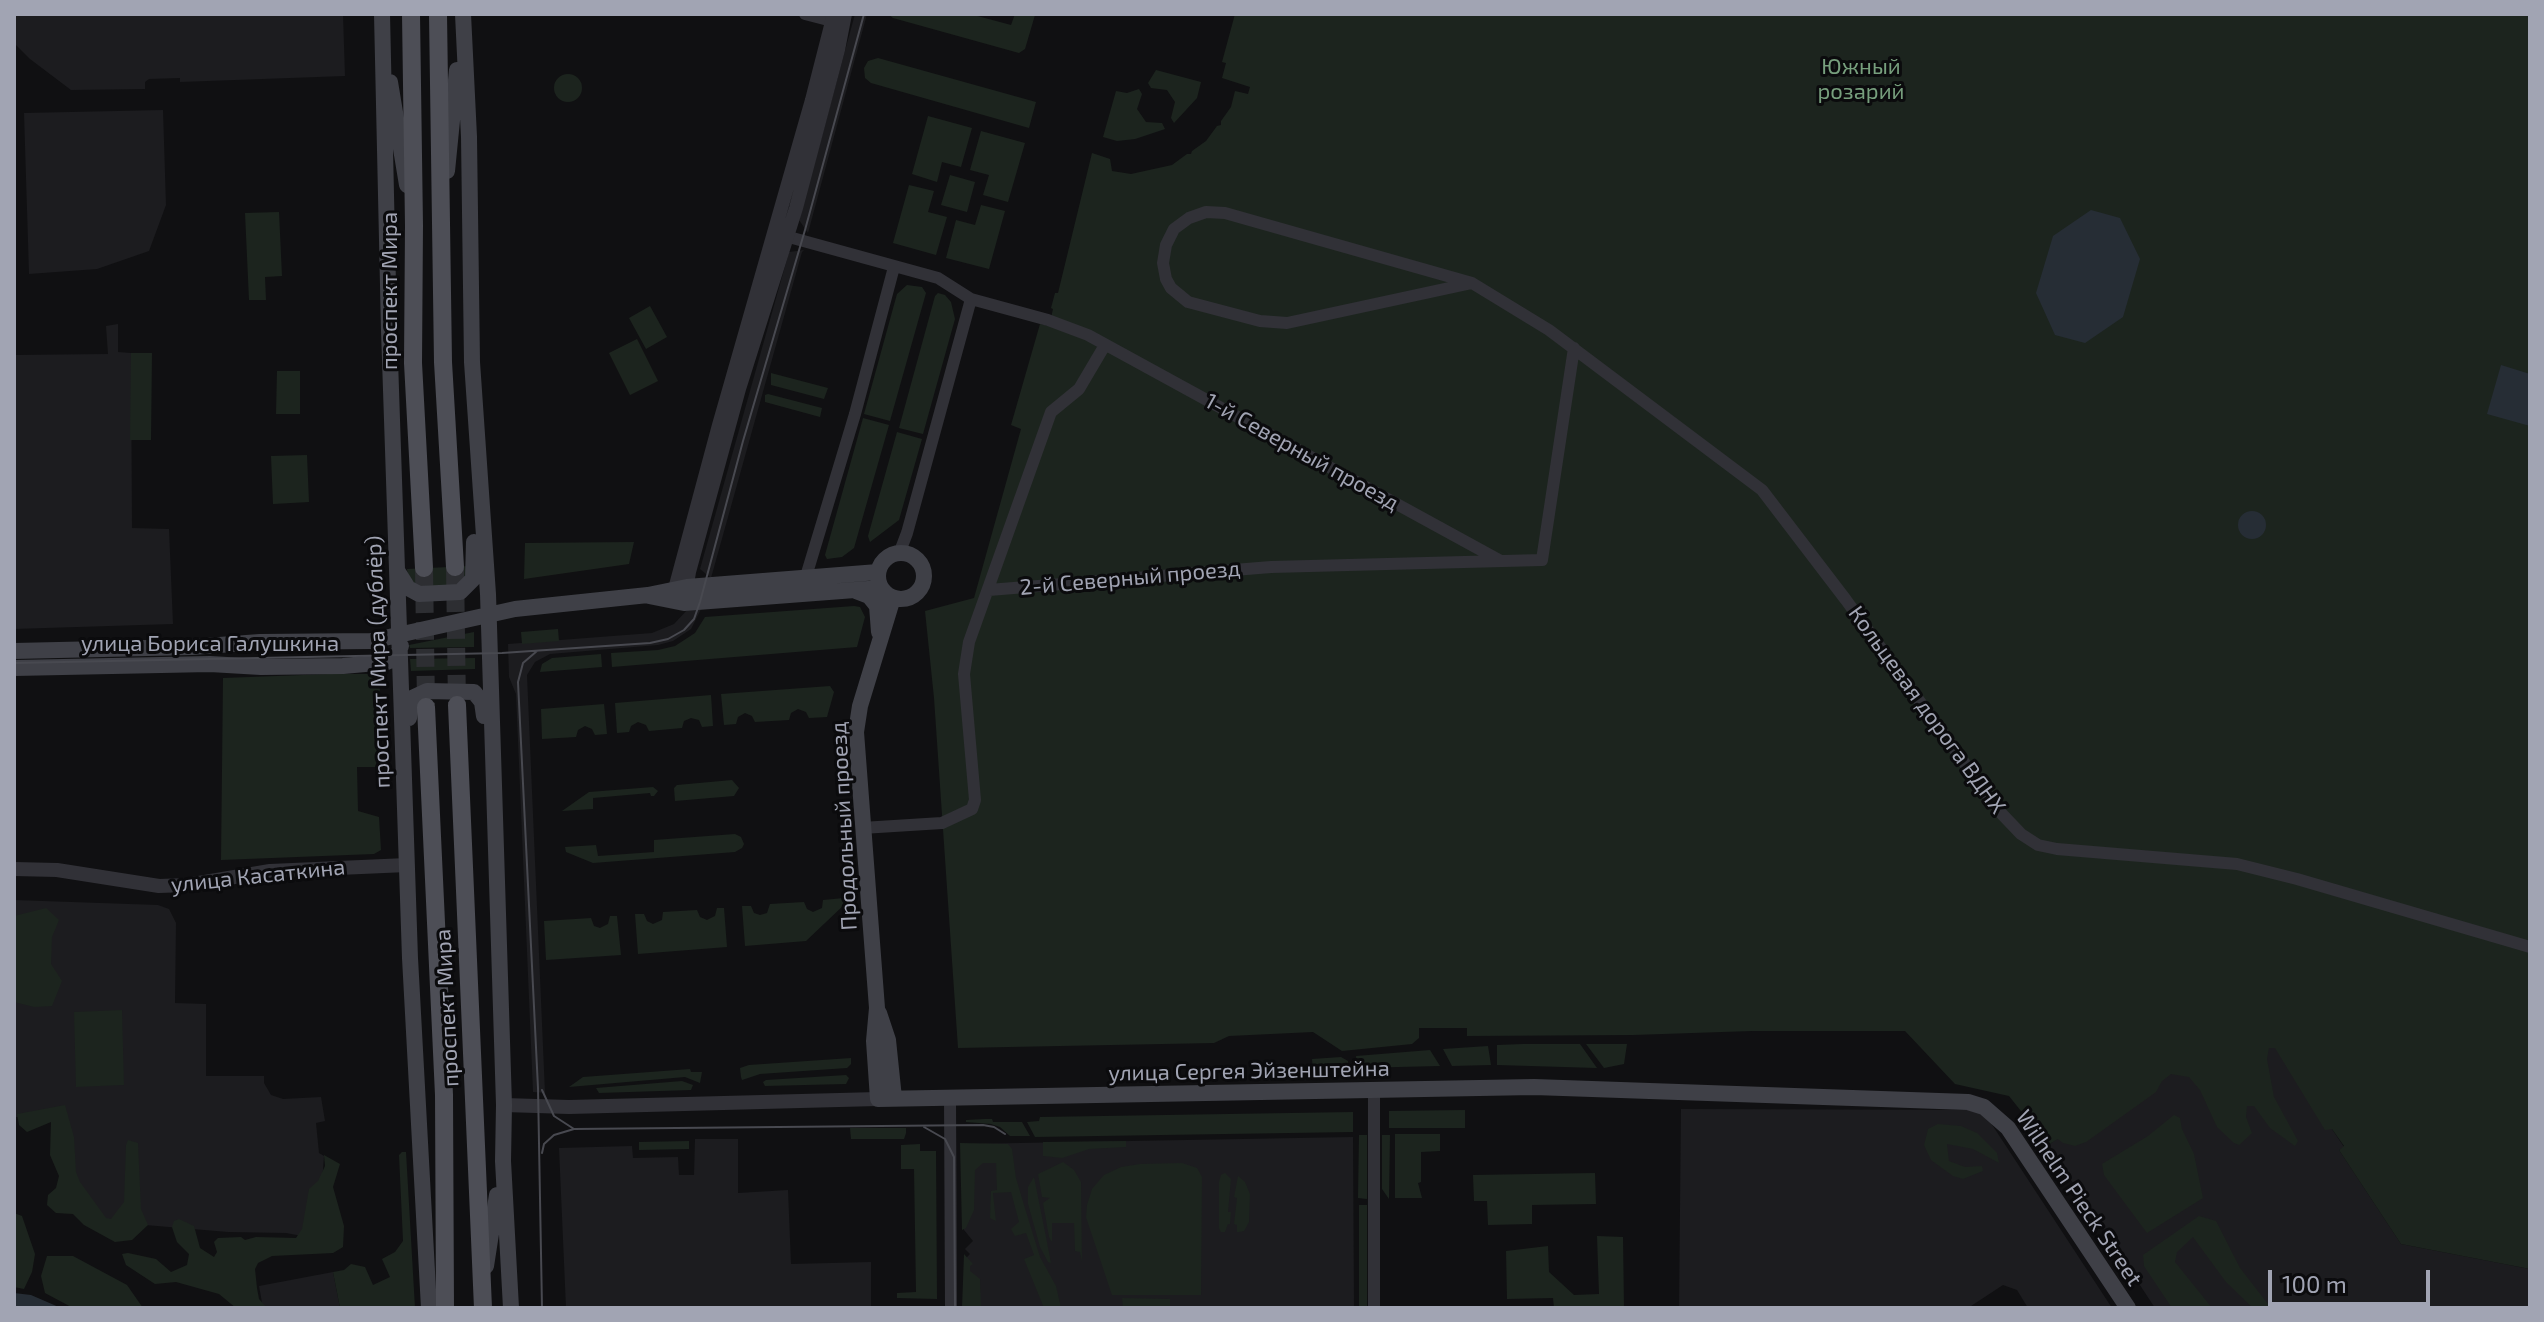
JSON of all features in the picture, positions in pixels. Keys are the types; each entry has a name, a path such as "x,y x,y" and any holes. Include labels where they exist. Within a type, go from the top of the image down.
{"main road":[{"name":"проспект Мира (дублёр)","path":"382,14 397,571 404,640 400,676 429,1308"},
{"name":"проспект Мира","path":"411,14 413,363 424,568"},
{"path":"438,14 443,362 455,567"},
{"path":"441,224 463,16"},
{"path":"463,16 469,137 472,362 488,616 504,1105 503,1161 511,1308"},
{"path":"382,33 414,226"},
{"path":"397,571 408,588 419,594 455,594 464,590 474,575 474,541 481,511"},
{"path":"679,595 807,578 884,586 913,596 922,586 924,571 917,560 899,554 887,558 884,586"},
{"path":"404,640 515,609 648,595 748,598 884,586"},
{"name":"Продольный проезд","path":"884,586 879,649 860,706 856,732 877,1008 874,1041 886,1098"},
{"path":"855,590 869,596 877,606 879,649"},
{"name":"улица Бориса Галушкина","path":"14,651 404,640"},
{"name":"улица Бориса Галушкина","path":"14,668 296,667 372,663 393,660 404,640"},
{"path":"372,663 391,665 400,676"},
{"path":"403,753 412,698 427,691 474,692 482,702 493,749"},
{"name":"проспект Мира","path":"457,705 483,1299"},
{"name":"проспект Мира","path":"426,707 444,1095 445,1308"},
{"name":"улица Сергея Эйзенштейна","path":"886,1098 1534,1087 1968,1102 1993,1113"},
{"name":"Wilhelm Pieck Street","path":"1993,1113 2008,1128 2128,1308"},
{"path":"483,1299 503,1161"}],"street":[{"path":"679,595 739,389 838,17 805,14"},
{"name":"Кольцевая дорога ВДНХ","path":"1472,283 1287,323 1260,321 1188,302 1171,288 1163,263 1166,245 1174,229 1189,218 1206,212 1235,216 1472,283 1549,330 1762,490 1855,611 2000,812 2021,834 2038,845 2237,864 2530,947"},
{"name":"1-й Северный проезд","path":"780,235 938,278 971,299 1048,320 1105,345 1499,560"},
{"path":"748,598 771,588 796,587 807,578 894,267"},
{"path":"1417,295 1430,282 1424,268"},
{"path":"899,554 971,299"},
{"path":"862,828 942,823 972,809 975,800 964,674 969,642 1051,412 1079,389 1105,345"},
{"name":"2-й Северный проезд","path":"989,590 1271,567 1542,560 1574,348"},
{"path":"191,665 192,647"},
{"name":"улица Касаткина","path":"14,869 57,870 159,886 187,885 270,871 407,865"},
{"path":"1374,1091 1374,1308"},
{"name":"улица Сергея Эйзенштейна","path":"504,1105 569,1107 886,1098"},
{"path":"950,1099 951,1308"}],"shaded area":[{"path":"14,14 343,14 345,76 180,82 180,78 149,79 145,82 145,89 71,90 14,43"},
{"path":"855,14 867,14 808,233 799,220"},
{"path":"163,110 166,205 149,251 97,269 29,274 24,113"},
{"path":"2091,210 2120,218 2140,259 2123,317 2085,343 2055,335 2036,293 2053,236"},
{"path":"804,250 711,578 700,569 789,252"},
{"path":"118,324 118,352 131,353 132,528 169,529 173,624 14,629 14,355 108,354 106,326"},
{"path":"2501,365 2530,374 2530,426 2487,414"},
{"path":"2252,511 2262,515 2266,525 2262,535 2252,539 2242,535 2238,525 2242,515"},
{"path":"702,607 691,629 673,641 658,645 550,654 535,662 527,675 545,1093 533,1092 516,694 509,677 508,644 652,633 674,624 689,608"},
{"path":"14,900 158,905 169,909 176,923 175,1003 206,1004 206,1076 264,1076 264,1083 271,1095 283,1099 321,1097 325,1121 316,1123 319,1153 324,1156 318,1239 286,1233 228,1232 98,1221 60,1172 55,1117 14,1117"},
{"path":"2254,1013 2344,1147 2339,1150 2401,1244 2530,1269 2530,1308 2155,1308 2048,1145"},
{"path":"1681,1109 1973,1110 1987,1117 2112,1308 2028,1308 2017,1290 2003,1285 1968,1308 1679,1308"},
{"path":"1353,1137 1354,1308 965,1308 965,1259 970,1254 965,1249 973,1241 964,1230 964,1144"},
{"path":"695,1139 738,1139 738,1193 788,1190 791,1264 871,1262 871,1308 566,1308 559,1148 632,1146 633,1158 678,1157 679,1175 694,1175"},
{"path":"333,1272 340,1308 263,1308 259,1286"},
{"path":"14,1293 31,1295 61,1308 14,1308"}],"green space":[{"path":"888,14 970,14 1011,25 1015,14 1035,15 1025,49 1019,53 893,18"},
{"name":"Южный розарий","path":"1235,14 2530,14 2530,1269 2401,1244 2339,1150 2344,1146 2332,1129 2325,1130 2275,1048 2269,1048 2267,1059 2274,1097 2298,1141 2295,1146 2270,1128 2254,1106 2247,1106 2246,1117 2252,1133 2239,1145 2234,1143 2217,1127 2200,1090 2189,1077 2171,1074 2162,1081 2156,1092 2086,1142 2075,1146 2058,1139 2048,1145 2009,1096 1955,1084 1905,1031 1467,1036 1467,1028 1419,1028 1419,1038 1412,1044 1342,1051 1313,1032 1229,1036 1214,1043 958,1048 934,698 925,611 974,598 1021,429 1011,425 1040,324 1049,326 1051,308 1055,293 1058,293 1092,153 1110,159 1112,171 1131,174 1172,165 1206,141 1221,125 1235,91 1248,94 1250,87 1222,78 1226,63 1222,62"},
{"path":"878,58 1036,102 1029,128 871,83 865,78 864,68 868,61"},
{"path":"1156,70 1201,82 1197,98 1174,123 1171,118 1175,102 1167,90 1151,88 1148,83"},
{"path":"568,74 578,78 582,88 578,98 568,102 558,98 554,88 558,78"},
{"path":"1139,89 1142,94 1137,109 1146,122 1162,123 1165,129 1135,139 1117,141 1103,137 1116,91 1127,93"},
{"path":"928,116 972,128 961,167 942,162 937,182 912,174"},
{"path":"981,131 1025,143 1008,202 983,195 989,175 970,170"},
{"path":"950,175 975,182 967,212 941,205"},
{"path":"909,185 934,191 928,212 947,217 936,255 893,243"},
{"path":"981,205 1005,211 989,269 946,258 956,220 975,225"},
{"path":"279,212 282,276 265,277 266,300 249,300 245,213"},
{"path":"907,285 922,287 926,293 890,421 864,414 897,294"},
{"path":"938,293 951,302 955,319 923,434 899,428"},
{"path":"650,306 667,337 646,349 629,318"},
{"path":"637,339 658,381 630,395 609,353"},
{"path":"131,353 152,353 151,440 130,440"},
{"path":"277,371 300,371 300,414 276,414"},
{"path":"771,373 828,388 824,399 771,385"},
{"path":"765,395 822,408 820,417 765,402"},
{"path":"863,418 889,425 854,548 842,557 827,559 825,555"},
{"path":"897,432 922,439 899,520 870,542 868,536"},
{"path":"307,455 309,502 273,504 271,456"},
{"path":"634,542 629,564 524,579 525,543"},
{"path":"470,566 471,569 458,586 417,586 408,576 407,569"},
{"path":"860,607 865,617 857,647 612,667 611,653 675,646 695,633 705,617"},
{"path":"558,629 559,641 522,644 521,632"},
{"path":"474,632 474,647 410,648 409,645"},
{"path":"601,654 602,667 540,672 542,664 552,658"},
{"path":"475,658 475,669 411,671 410,659"},
{"path":"370,674 380,686 376,767 357,767 358,811 379,817 381,850 374,854 221,860 223,678"},
{"path":"830,686 834,692 827,717 809,718 806,712 798,709 791,713 789,720 755,722 752,716 745,713 738,717 736,724 724,725 721,694"},
{"path":"711,695 713,726 702,727 699,720 691,718 684,721 682,728 649,731 646,725 638,722 631,726 629,732 617,733 615,703"},
{"path":"604,704 607,734 595,735 592,729 585,726 578,730 576,737 542,739 541,709"},
{"path":"732,780 739,788 734,796 675,801 674,788 677,785"},
{"path":"653,787 658,791 654,796 650,793 593,798 593,809 562,811 589,792"},
{"path":"735,834 741,837 744,844 735,852 593,863 566,852 565,847 596,845 598,856 654,852 654,840"},
{"path":"844,898 845,904 806,941 745,946 742,906 751,906 754,913 760,915 767,913 770,904 804,902 807,909 813,912 822,908 823,900"},
{"path":"46,908 59,920 52,937 51,964 62,981 52,1006 34,1007 14,1002 14,916"},
{"path":"717,908 724,908 727,947 638,954 635,914 644,914 647,921 653,924 662,920 663,912 697,910 700,917 707,920 715,916"},
{"path":"610,916 617,916 621,955 546,960 544,921 591,918 594,926 600,928 608,924"},
{"path":"122,1010 124,1085 76,1087 74,1012"},
{"path":"1580,1044 1597,1068 1497,1065 1497,1045"},
{"path":"1586,1044 1627,1044 1624,1064 1604,1068"},
{"path":"1488,1046 1491,1065 1452,1066 1443,1049"},
{"path":"1430,1050 1440,1066 1357,1068 1356,1056"},
{"path":"1341,1057 1348,1061 1349,1069 1313,1071 1312,1059"},
{"path":"851,1058 847,1068 760,1074 742,1080 741,1077 740,1068 749,1065"},
{"path":"690,1069 691,1072 702,1072 700,1083 685,1077 569,1087 583,1077"},
{"path":"846,1075 849,1078 846,1084 765,1086 763,1082 766,1080"},
{"path":"682,1081 693,1085 691,1090 599,1093 596,1088"},
{"path":"65,1105 74,1137 76,1172 106,1218 111,1219 124,1202 128,1140 138,1143 141,1209 148,1225 132,1240 115,1242 84,1225 73,1214 56,1213 47,1205 48,1195 56,1188 59,1176 50,1155 51,1122 27,1132 19,1125 17,1114"},
{"path":"1465,1110 1465,1128 1389,1128 1389,1111"},
{"path":"1353,1112 1353,1132 1035,1137 1027,1122 1039,1121 1040,1117"},
{"path":"2174,1115 2180,1118 2194,1154 2203,1198 2147,1233 2104,1175 2102,1164 2148,1136"},
{"path":"992,1119 993,1122 1022,1122 1030,1136 1010,1136 991,1124 966,1122"},
{"path":"1938,1124 1961,1126 1977,1133 1997,1153 1999,1163 1973,1149 1947,1144 1949,1161 1965,1167 1982,1166 1983,1171 1963,1179 1953,1176 1931,1160 1924,1145 1928,1129"},
{"path":"850,1128 906,1128 906,1133 904,1139 851,1139"},
{"path":"1395,1134 1440,1134 1440,1151 1421,1152 1421,1182 1418,1183 1422,1198 1395,1198"},
{"path":"1359,1135 1367,1135 1367,1199 1358,1198"},
{"path":"1382,1135 1390,1135 1389,1199 1382,1189"},
{"path":"689,1141 689,1149 639,1150 639,1142"},
{"path":"1126,1141 1126,1147 1089,1149 1062,1158 1043,1156 1043,1142"},
{"path":"960,1143 1008,1144 1012,1149 1016,1178 1040,1257 1056,1286 1061,1308 1044,1308 1024,1259 1034,1255 1026,1233 1015,1236 1011,1229 1019,1222 1011,1192 993,1193 996,1221 990,1218 991,1191 997,1190 996,1163 983,1163 975,1170 974,1210 966,1228 962,1230"},
{"path":"920,1144 920,1151 936,1151 937,1299 897,1298 897,1293 916,1292 914,1169 901,1169 901,1145"},
{"path":"406,1152 415,1308 340,1308 333,1272 344,1270 351,1264 365,1267 373,1285 390,1277 382,1259 395,1252 403,1241 399,1155"},
{"path":"324,1155 340,1164 333,1187 344,1226 343,1247 333,1253 272,1256 258,1263 255,1269 259,1299 267,1308 236,1308 219,1294 176,1282 155,1284 126,1265 122,1254 128,1253 156,1259 171,1272 187,1265 189,1254 177,1242 172,1227 174,1221 179,1219 194,1226 200,1248 214,1257 217,1252 214,1242 218,1238 296,1238 302,1229 309,1189 318,1181 325,1166"},
{"path":"1063,1162 1074,1170 1081,1182 1082,1262 1080,1252 1075,1251 1074,1223 1052,1223 1052,1242 1049,1237 1043,1203 1050,1198 1042,1197 1038,1174"},
{"path":"1182,1163 1197,1168 1202,1177 1201,1295 1112,1295 1086,1217 1092,1189 1104,1175 1121,1167"},
{"path":"1225,1173 1231,1179 1228,1212 1231,1212 1230,1224 1225,1232 1221,1232 1219,1182"},
{"path":"1595,1173 1596,1204 1532,1205 1532,1224 1488,1225 1487,1201 1474,1201 1473,1175"},
{"path":"1238,1176 1245,1182 1250,1194 1249,1222 1244,1231 1237,1232 1237,1225 1234,1224 1237,1198 1234,1197"},
{"path":"1034,1177 1051,1263 1040,1247 1028,1204 1028,1187"},
{"path":"1359,1205 1367,1205 1367,1308 1359,1308"},
{"path":"14,1213 22,1216 35,1254 32,1272 24,1289 14,1287"},
{"path":"2199,1216 2216,1221 2240,1268 2271,1308 2253,1308 2226,1282 2193,1237 2177,1252 2175,1262 2212,1308 2172,1308 2144,1266 2143,1255"},
{"path":"1597,1236 1623,1237 1624,1308 1554,1308 1553,1298 1507,1299 1506,1251 1548,1246 1549,1272 1574,1295 1599,1294"},
{"path":"964,1254 973,1264 970,1271 980,1279 981,1308 962,1308"},
{"path":"47,1256 73,1256 127,1285 143,1308 73,1308 45,1293 41,1276"},
{"path":"1122,1298 1170,1299 1170,1308 1123,1308"}],"tunnel":[{"path":"455,567 457,705"},
{"path":"424,568 426,705"}],"tram line":[{"path":"14,663 502,653 650,643 668,639 684,630 694,619 700,602 864,14"},
{"path":"537,651 523,663 518,682 538,1088 542,1308"},
{"path":"542,1090 554,1116 574,1129"},
{"path":"542,1153 544,1144 554,1135 574,1129 983,1125 1005,1134"},
{"path":"924,1127 945,1139 954,1157 955,1308"}]}
